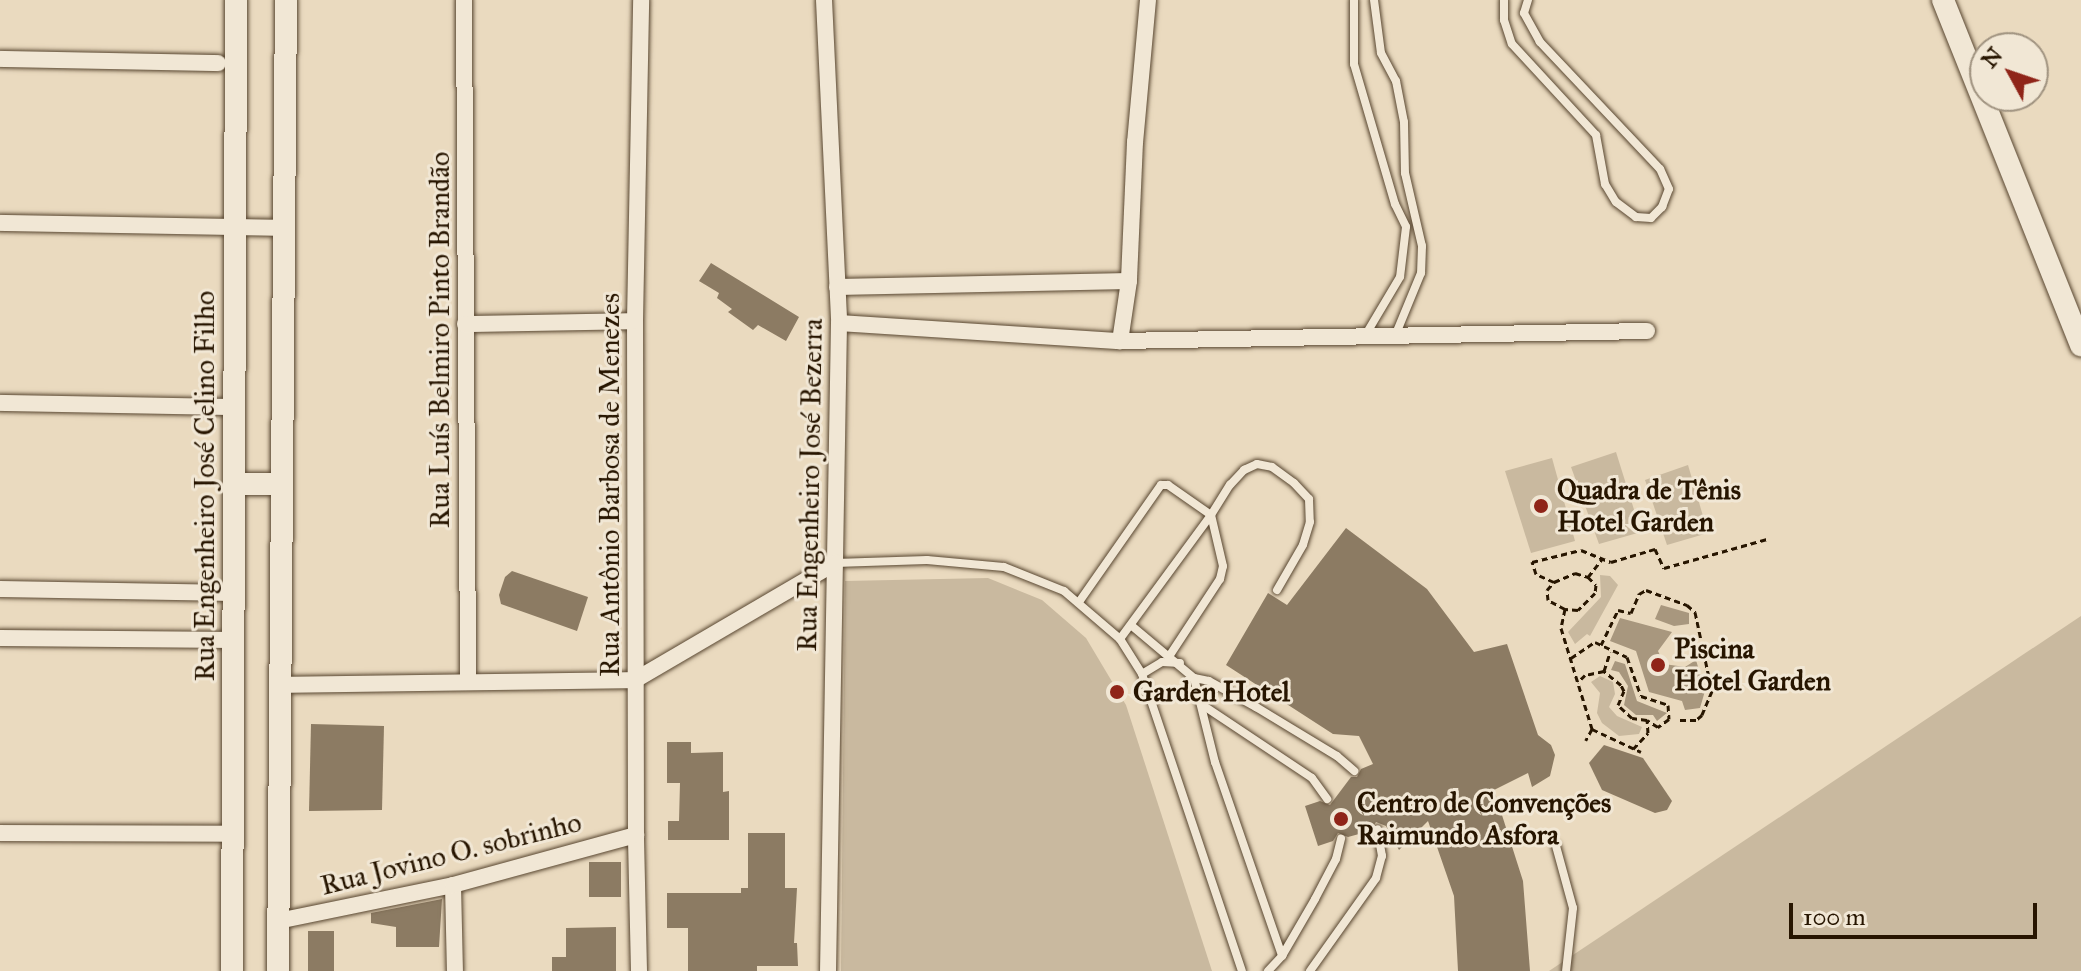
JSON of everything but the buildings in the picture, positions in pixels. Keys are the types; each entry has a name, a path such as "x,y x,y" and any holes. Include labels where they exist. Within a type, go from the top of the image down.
{"street":[{"name":"Rua Engenheiro José Celino Filho","path":"232,971 235,834 236,0"},
{"path":"278,971 286,0"},
{"name":"Rua Luís Belmiro Pinto Brandão","path":"464,0 468,680"},
{"name":"Rua Antônio Barbosa de Menezes","path":"639,971 635,321 641,0"},
{"name":"Rua Engenheiro José Bezerra","path":"824,0 839,323 828,971"},
{"path":"1120,341 1129,281 1135,142 1148,0"},
{"path":"1943,0 2081,345"},
{"path":"0,59 218,63"},
{"path":"0,223 282,228"},
{"path":"837,287 1129,281"},
{"path":"465,324 635,321"},
{"path":"839,323 1120,341 1647,331"},
{"path":"0,403 235,407"},
{"path":"236,484 282,484"},
{"path":"280,685 635,680 835,563"},
{"path":"0,589 234,593"},
{"path":"0,638 235,640"},
{"path":"0,833 235,834"},
{"name":"Rua Jovino O. sobrinho","path":"278,921 453,885 636,835"},
{"path":"453,885 455,971"}],"lane":[{"path":"1354,0 1354,64 1395,204 1406,227 1400,277 1365,336"},
{"path":"1374,0 1381,53 1396,81 1404,122 1405,173 1422,246 1421,273 1395,336"},
{"path":"1504,0 1504,20 1512,44 1596,135 1605,184 1616,202 1636,217 1651,218 1662,207 1669,189 1660,169 1540,42 1524,13 1528,0"},
{"path":"1120,639 1230,485 1244,470 1257,464 1272,467 1309,499 1310,522 1303,545 1277,590"},
{"path":"1079,602 1161,485 1168,485 1211,515 1223,566 1220,579 1170,655"},
{"path":"835,563 927,560 1004,567 1050,583 1079,602 1120,639 1142,674 1243,970"},
{"path":"1132,626 1181,663 1194,678 1215,762 1282,956"},
{"path":"1142,674 1162,662 1181,663"},
{"path":"1194,678 1209,681 1256,707 1337,756 1354,771"},
{"path":"1201,704 1312,778 1327,799"},
{"path":"1310,971 1376,878 1382,856 1377,829"},
{"path":"1268,971 1282,956 1336,859 1341,839"},
{"path":"1556,846 1573,908 1566,971"}],"path":[{"path":"1554,582 1536,574 1532,562 1581,550 1611,562 1655,549 1664,568 1767,539"},
{"path":"1588,577 1602,559"},
{"path":"1575,573 1588,577 1596,585 1588,603 1578,610 1565,609 1548,600 1547,590 1554,582 1575,573"},
{"path":"1601,647 1618,610 1631,613 1639,594 1646,590 1687,605 1695,612 1712,691 1702,715 1696,720 1679,720"},
{"path":"1565,609 1561,628 1592,729 1586,740"},
{"path":"1571,658 1595,642 1627,657 1641,696 1668,705 1669,719 1658,727 1647,720 1632,718 1618,705 1624,691 1618,679 1604,671 1585,675 1578,682"},
{"path":"1604,671 1611,651"},
{"path":"1633,749 1648,733 1647,720"},
{"path":"1592,729 1641,752"}],"shaded area":[{"name":"Quadra de Tênis Hotel Garden","path":"1616,452 1641,532 1599,544 1571,467"},
{"name":"Quadra de Tênis Hotel Garden","path":"1552,458 1575,541 1531,553 1505,471"},
{"path":"1688,465 1708,533 1667,545 1645,480"},
{"path":"1600,575 1610,576 1618,585 1590,636 1587,634 1575,644 1568,632 1601,597"},
{"path":"988,578 1042,600 1086,638 1126,705 1212,971 841,971 845,581"},
{"path":"1661,605 1689,613 1689,624 1674,626 1655,619"},
{"path":"2081,616 2081,971 1549,971"},
{"name":"Piscina Hotel Garden","path":"1620,618 1672,632 1658,651 1664,664 1685,667 1696,660 1705,691 1700,708 1685,710 1682,701 1649,692 1636,651 1610,641"},
{"path":"1615,661 1625,664 1637,701 1667,713 1657,721 1653,715 1636,715 1624,705 1628,686 1619,672 1611,670"},
{"path":"1600,676 1613,682 1615,694 1609,707 1617,716 1642,727 1639,734 1619,736 1602,723 1597,713 1600,693 1591,682"}],"place":[{"name":"Quadra de Tênis Hotel Garden","path":"1541,506"},
{"name":"Piscina Hotel Garden","path":"1658,665"},
{"name":"Garden Hotel","path":"1117,692"},
{"name":"Centro de Convenções Raimundo Asfora","path":"1341,819"}]}
